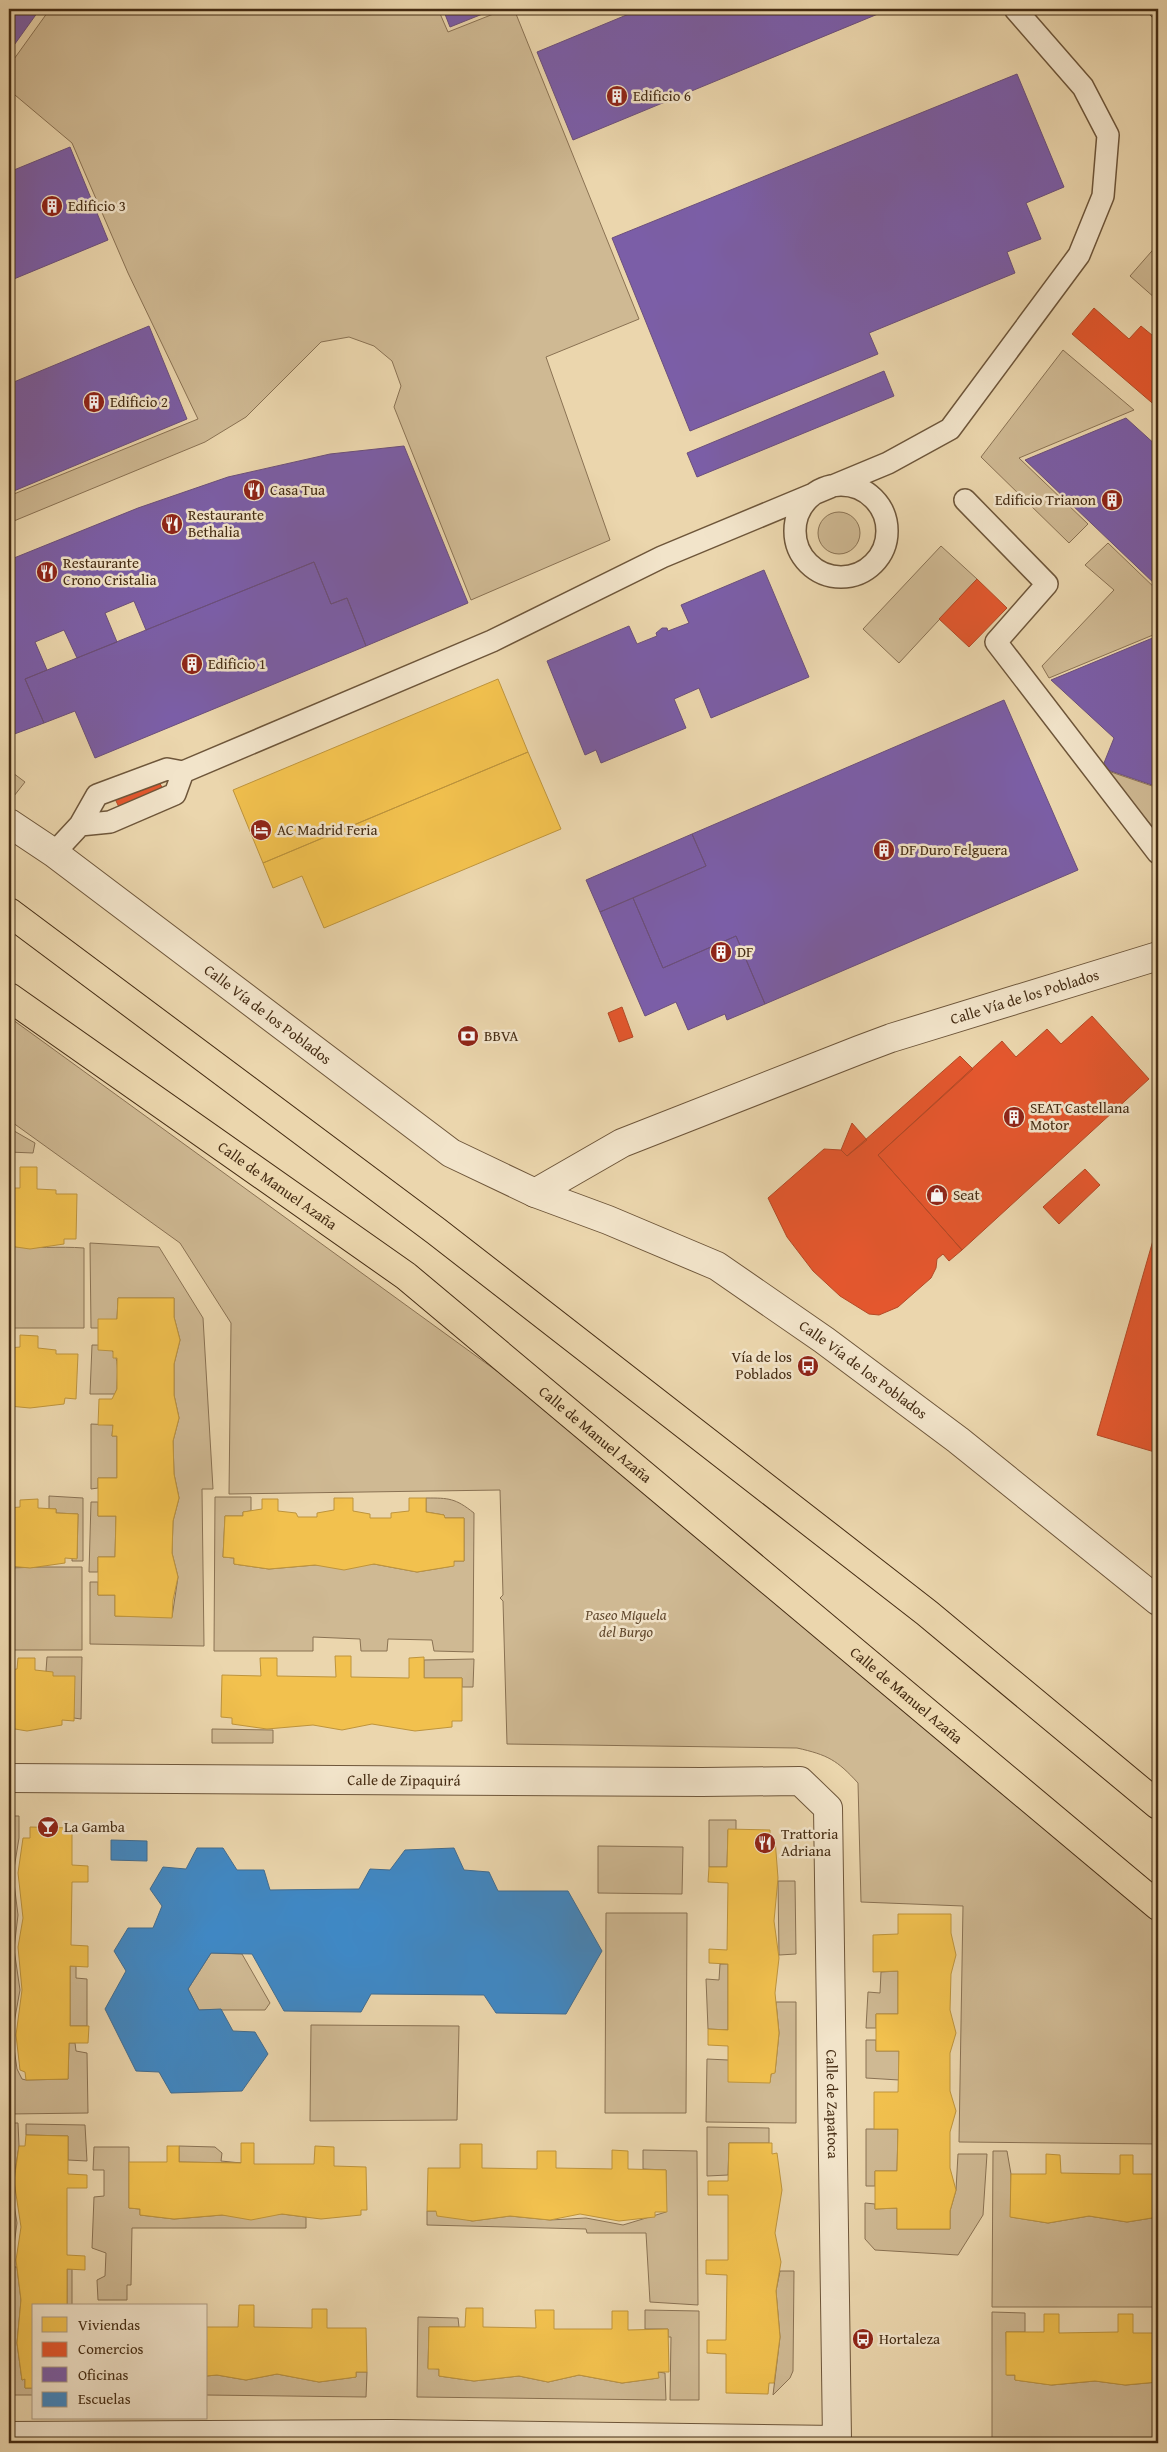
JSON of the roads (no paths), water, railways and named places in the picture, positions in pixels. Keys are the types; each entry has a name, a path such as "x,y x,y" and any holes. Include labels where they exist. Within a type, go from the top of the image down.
{"highway":[{"path":"9,912 443,1238 927,1613 1158,1805"},
{"name":"Calle de Manuel Azaña","path":"9,997 406,1276 1158,1906"}],"street":[{"name":"Calle Vía de los Poblados","path":"9,822 54,853 450,1152 535,1193 608,1220 717,1266 824,1340 958,1440 1158,1601"},
{"name":"Calle Vía de los Poblados","path":"535,1193 622,1143 859,1050 891,1038 1158,956"},
{"name":"Calle de Zipaquirá","path":"9,1778 702,1782 800,1780"},
{"name":"Calle de Zapatoca","path":"478,2440 837,2440 828,1808 800,1780"},
{"path":"9,2436 478,2440"}],"lane":[{"path":"54,853 80,825 98,795 167,769 183,772 492,641 662,557 888,463 950,429 1079,255 1103,196 1108,135 1083,87 1014,9"},
{"path":"837,485 853,486 867,493 878,503 885,517 888,531 885,546 878,559 867,570 854,576 838,578 824,574 810,566 801,554 796,540 795,525 800,510 810,498 823,489 837,485"},
{"path":"964,500 1047,584 996,642 1158,853"},
{"path":"80,825 110,822 175,794 183,772"}],"railway":[{"path":"1148,9 1158,20"}],"place":[{"name":"Edificio 6","path":"617,96"},
{"name":"Edificio 3","path":"52,206"},
{"name":"Edificio 2","path":"94,402"},
{"name":"Casa Tua","path":"254,490"},
{"name":"Edificio Trianon","path":"1112,500"},
{"name":"Restaurante Bethalia","path":"172,524"},
{"name":"Restaurante Crono Cristalia","path":"47,572"},
{"name":"Edificio 1","path":"192,664"},
{"name":"AC Madrid Feria","path":"261,830"},
{"name":"DF Duro Felguera","path":"884,850"},
{"name":"DF","path":"721,952"},
{"name":"BBVA","path":"468,1036"},
{"name":"SEAT Castellana Motor","path":"1014,1117"},
{"name":"Seat","path":"937,1195"},
{"name":"Vía de los Poblados","path":"808,1366"},
{"name":"La Gamba","path":"48,1827"},
{"name":"Trattoria Adriana","path":"765,1843"},
{"name":"Hortaleza","path":"863,2339"}],"park label":[{"name":"Paseo Miguela del Burgo","path":"626,1624"}]}
